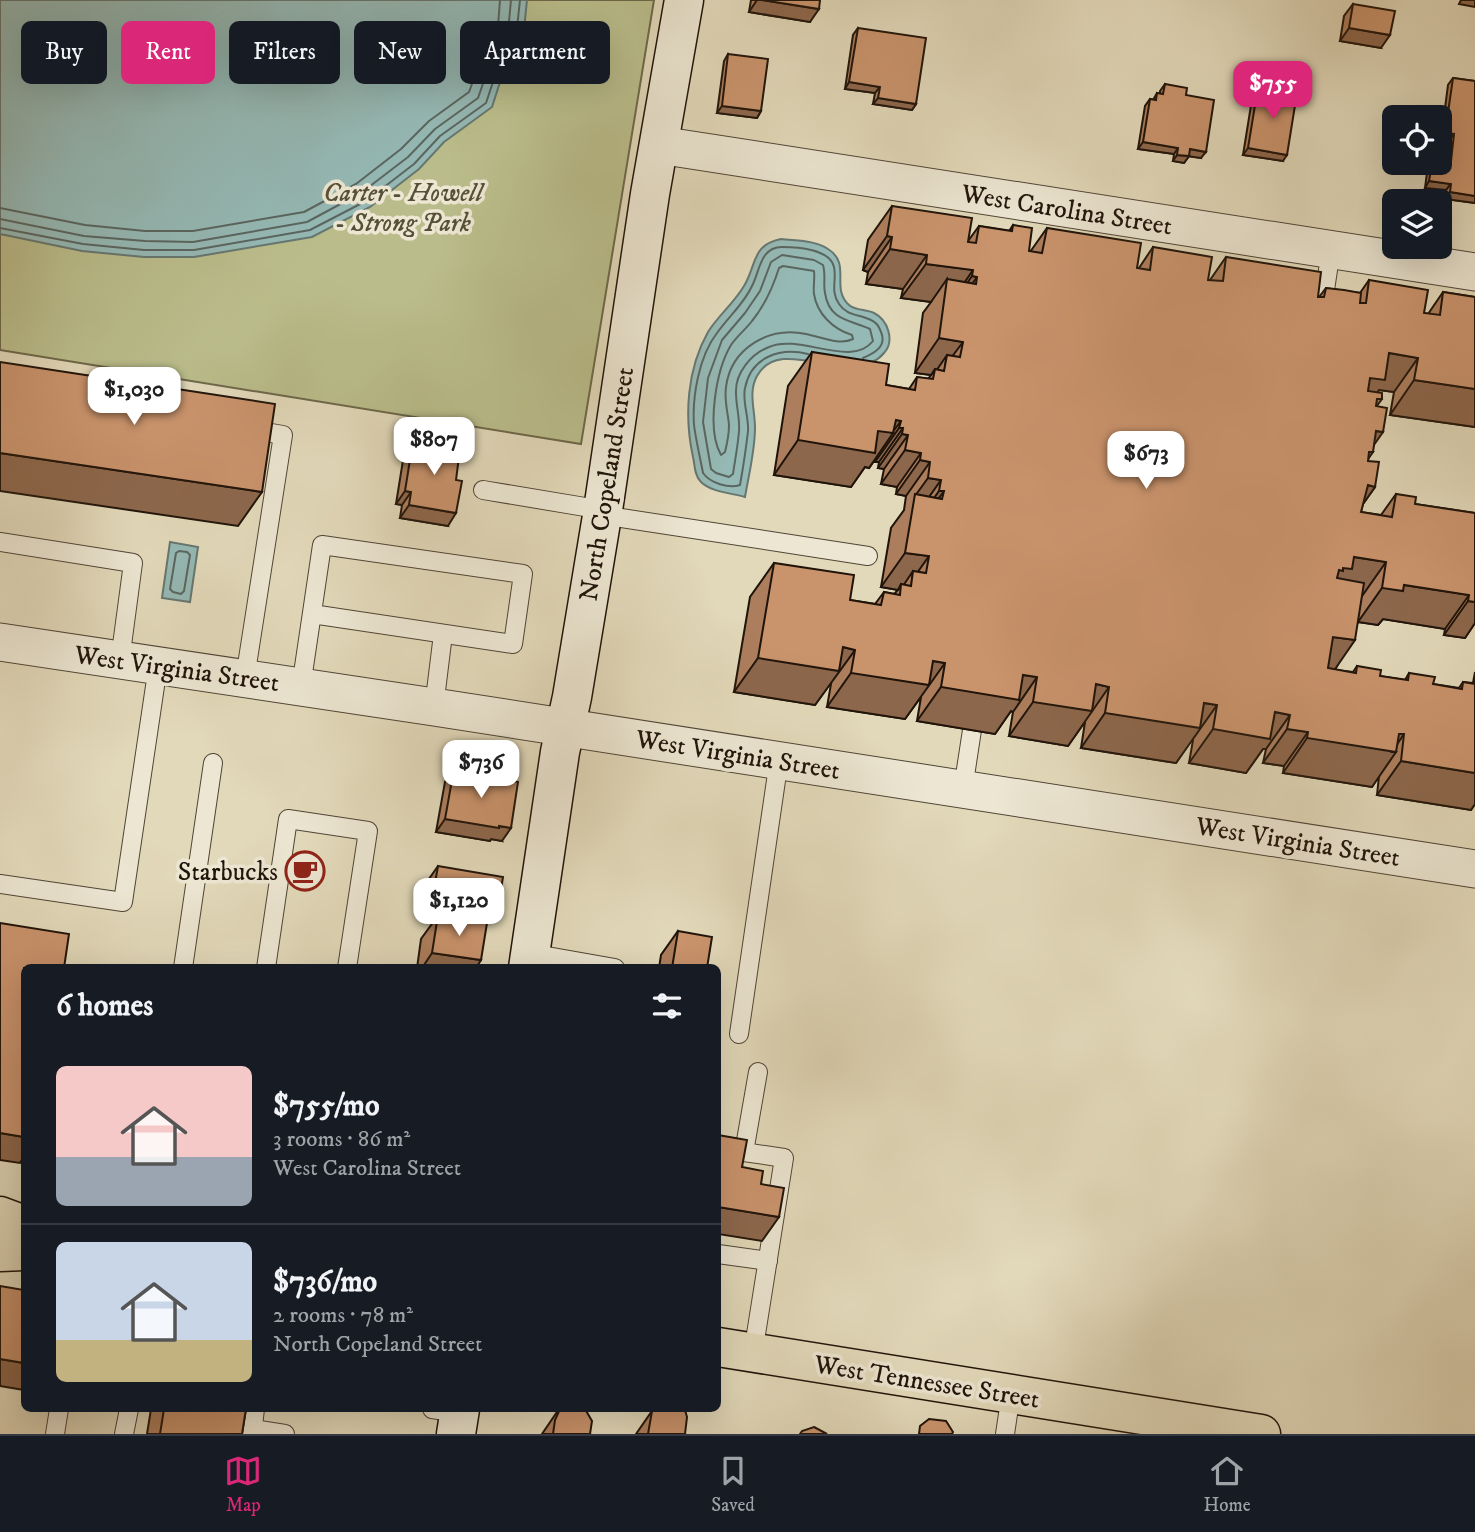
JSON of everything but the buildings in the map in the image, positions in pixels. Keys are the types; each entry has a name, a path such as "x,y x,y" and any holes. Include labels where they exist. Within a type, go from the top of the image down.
{"main road":[{"path":"0,1216 21,1224"},
{"path":"0,1252 21,1251"},
{"name":"West Tennessee Street","path":"735,1350 1261,1434"}],"street":[{"name":"North Copeland Street","path":"529,960 602,513 650,194 684,0"},
{"name":"West Carolina Street","path":"659,145 1278,248 1331,250 1475,272"},
{"name":"West Virginia Street","path":"0,642 1475,869"}],"lane":[{"path":"1320,324 1331,250"},
{"path":"229,426 283,435 245,678"},
{"path":"483,490 602,513 869,556"},
{"path":"0,542 133,563 120,660"},
{"path":"301,687 322,545 523,574 513,644 312,614"},
{"path":"434,707 443,634"},
{"path":"0,884 123,902 158,666"},
{"path":"963,789 972,730"},
{"path":"739,1034 779,760"},
{"path":"184,964 213,763"},
{"path":"267,964 288,819 368,831 348,964"},
{"path":"529,960 572,964"},
{"path":"735,1350 768,1261 784,1158 744,1152 758,1072"},
{"path":"721,1254 768,1261"},
{"path":"1005,1434 1011,1394"},
{"path":"55,1434 58,1412"},
{"path":"124,1434 128,1412"},
{"path":"255,1412 252,1431 285,1434"}],"green space":[{"name":"Carter - Howell - Strong Park","path":"0,0 654,0 581,444 0,350"}],"water":[{"path":"0,0 527,0 525,21 460,21 460,84 499,84 492,107 444,142 419,169 370,207 312,237 194,257 144,257 82,251 0,234"},
{"path":"781,239 817,244 835,255 839,262 844,298 852,307 879,316 888,331 889,343 884,353 870,363 854,366 799,359 782,359 768,364 754,382 755,436 745,497 710,488 697,476 690,441 689,393 696,361 708,332 744,286 760,251 771,242"},
{"path":"170,542 198,547 190,602 162,598"}],"place":[{"name":"Starbucks","path":"305,871"}]}
